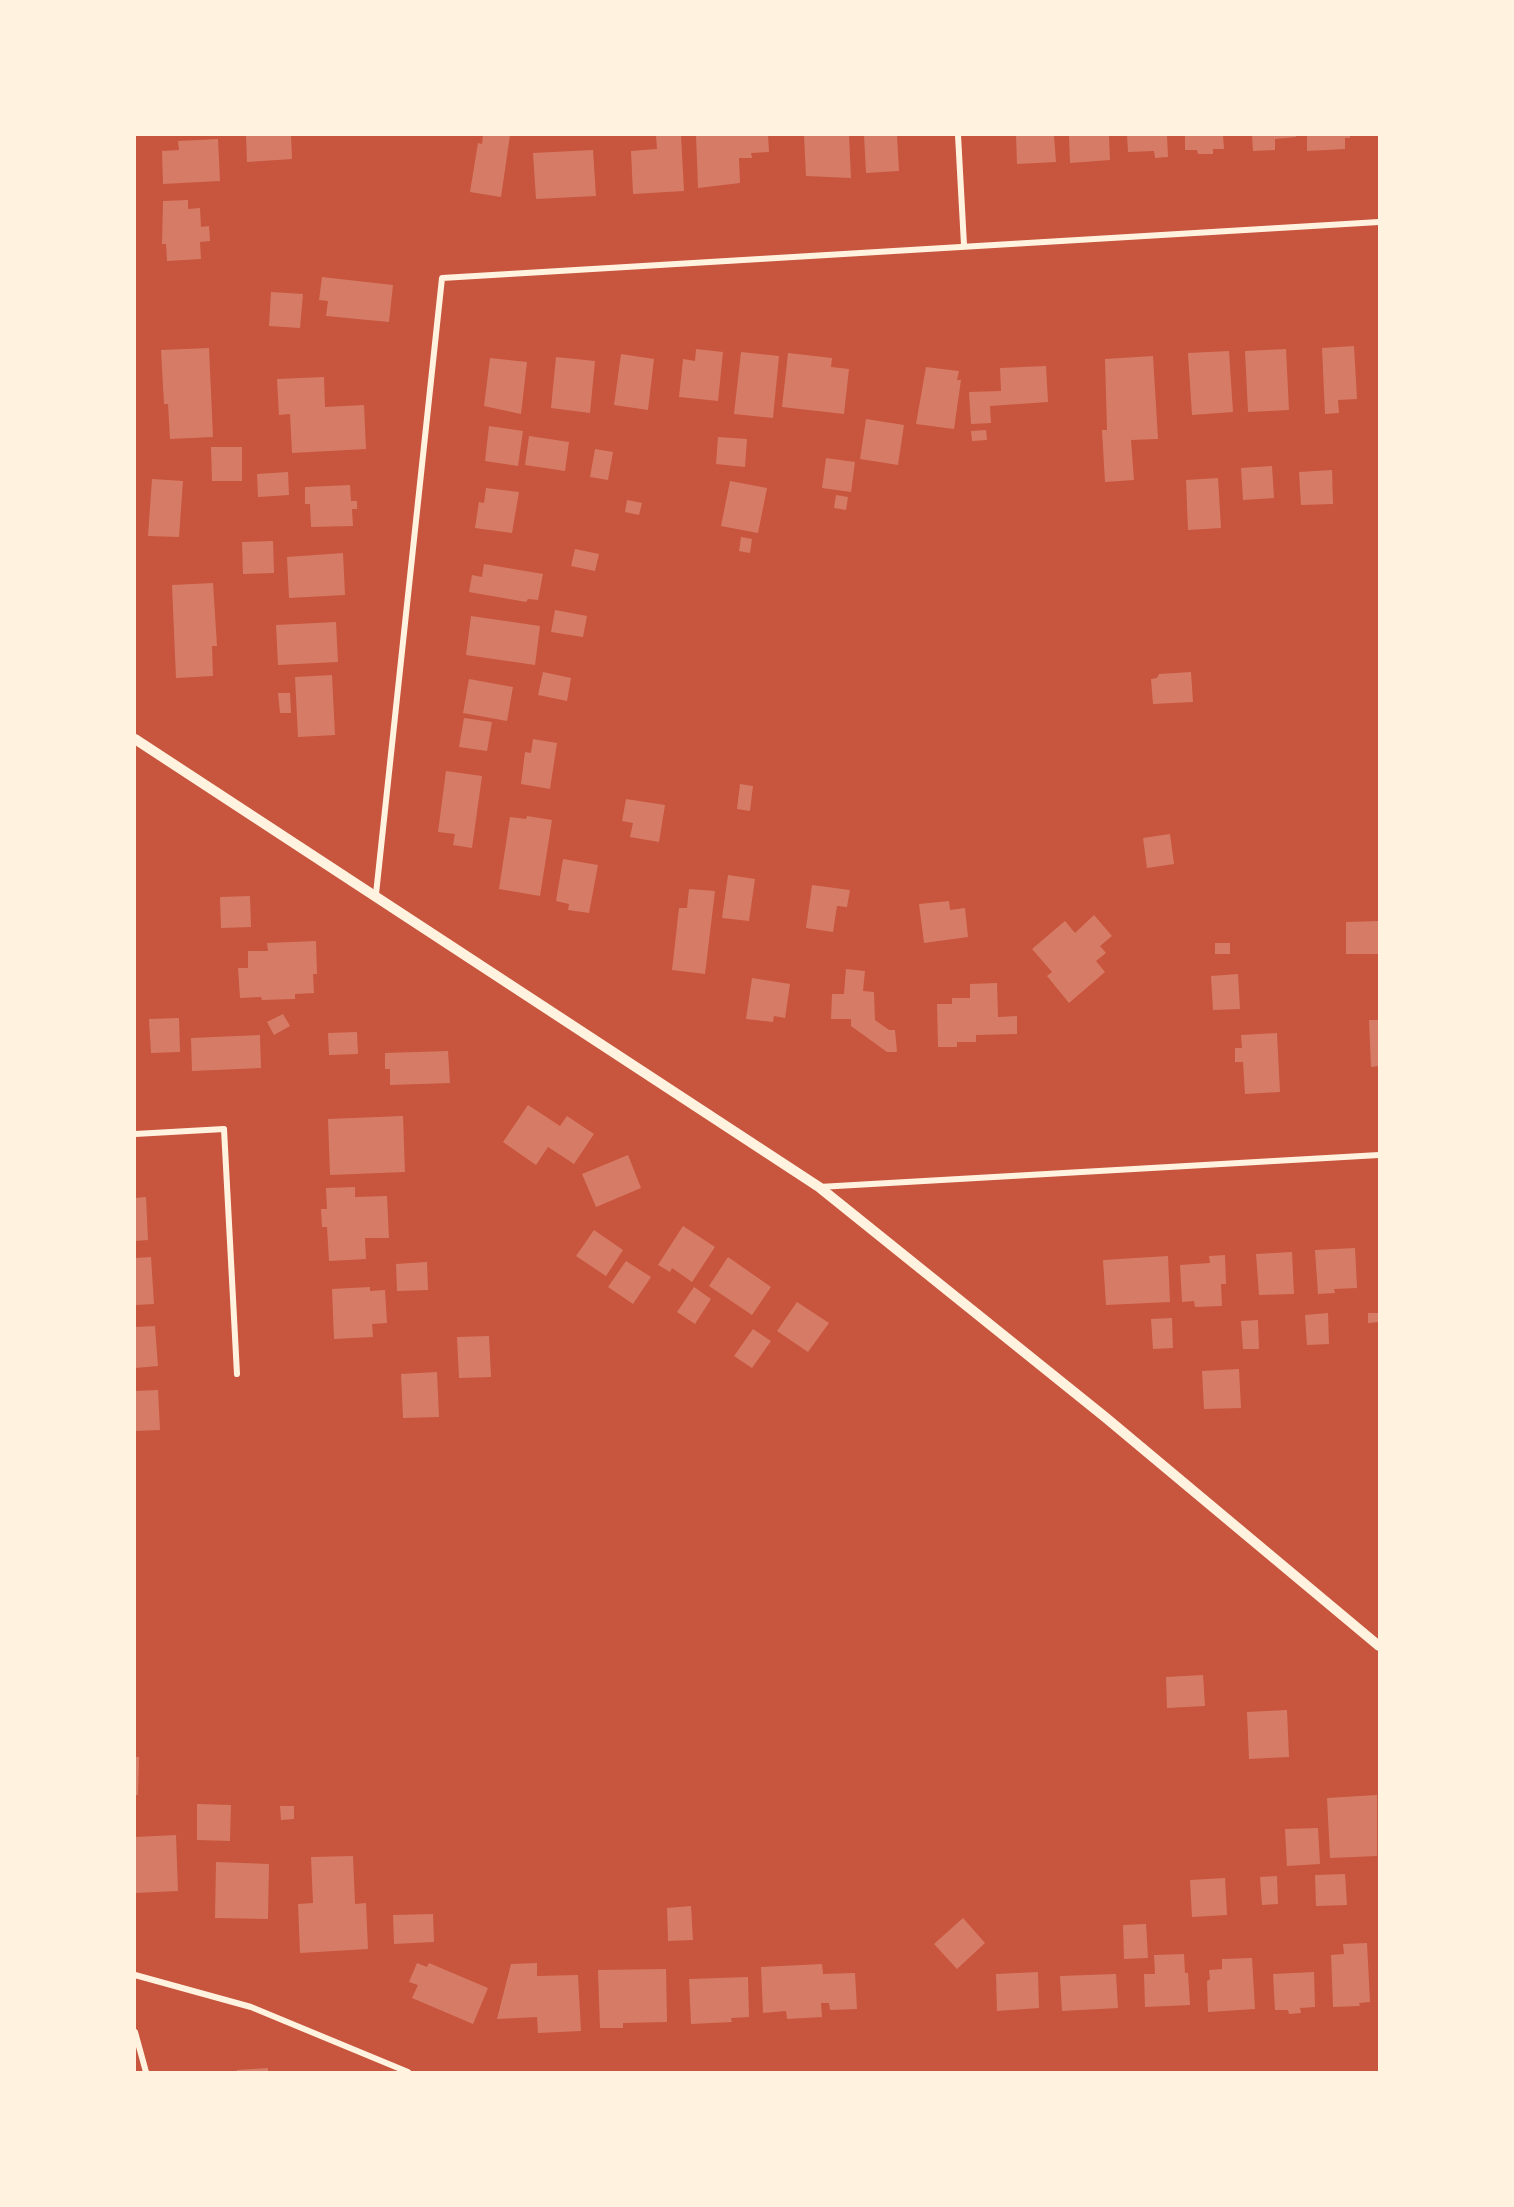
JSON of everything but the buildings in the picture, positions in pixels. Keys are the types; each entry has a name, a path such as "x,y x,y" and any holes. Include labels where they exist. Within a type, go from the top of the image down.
{"street":[{"path":"958,135 964,245"},
{"path":"376,894 442,278 1379,222"},
{"path":"135,739 376,894 819,1187 1105,1418 1379,1646"},
{"path":"135,1134 224,1129 237,1374"},
{"path":"819,1187 1379,1155"},
{"path":"135,1975 250,2007 408,2072"},
{"path":"135,2032 147,2072"}]}
